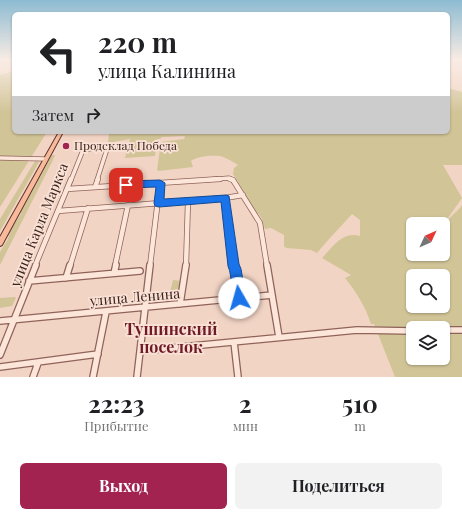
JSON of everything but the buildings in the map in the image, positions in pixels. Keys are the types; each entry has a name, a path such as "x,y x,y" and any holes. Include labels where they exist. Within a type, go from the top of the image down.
{"main road":[{"path":"0,243 59,134"},
{"path":"0,237 45,159"}],"street":[{"name":"улица Карла Маркса","path":"0,355 28,281 83,150 108,146 95,187"},
{"path":"0,158 45,159"},
{"path":"67,189 229,178 233,180 260,223 279,337"},
{"path":"137,377 159,203 160,183"},
{"path":"58,211 226,198 243,195"},
{"path":"226,198 233,266 236,269 239,298"},
{"path":"180,304 186,270 188,201"},
{"path":"114,273 128,205"},
{"path":"66,278 88,208"},
{"path":"28,281 140,271"},
{"name":"улица Ленина","path":"0,321 272,295"},
{"path":"93,377 106,312"},
{"path":"140,351 357,330 406,331"},
{"path":"450,330 462,330"},
{"path":"234,342 238,377"},
{"path":"0,366 38,363 98,354"},
{"path":"33,377 38,363"}],"shaded area":[{"path":"0,78 12,78 12,134 46,134 0,207"},
{"path":"450,89 462,92 462,165 443,165 462,198 449,217 406,217 406,261 450,261 450,218 462,205 462,377 395,377 374,324 371,324 360,300 345,278 351,275 322,258 338,241 343,238 354,235 360,236 360,220 352,214 317,253 311,250 286,248 284,246 284,235 271,228 265,229 261,217 255,210 233,174 234,168 238,165 234,162 220,156 205,156 193,159 191,161 193,167 159,171 157,170 161,142 184,139 185,136 162,137 155,140 157,143 155,156 125,158 130,139 108,143 109,134 450,134"},
{"path":"52,155 55,155 0,265 0,252"},
{"path":"35,161 39,162 0,231 0,219"},
{"path":"173,280 182,281 178,298 169,297"},
{"path":"0,298 16,298 12,306 0,308"}],"place":[{"name":"Продсклад Победа","path":"66,146"}],"district":[{"name":"Тушинский поселок","path":"171,338"}],"route":[{"path":"126,185 160,183 159,203 226,198 233,266 236,269 239,298"}]}
